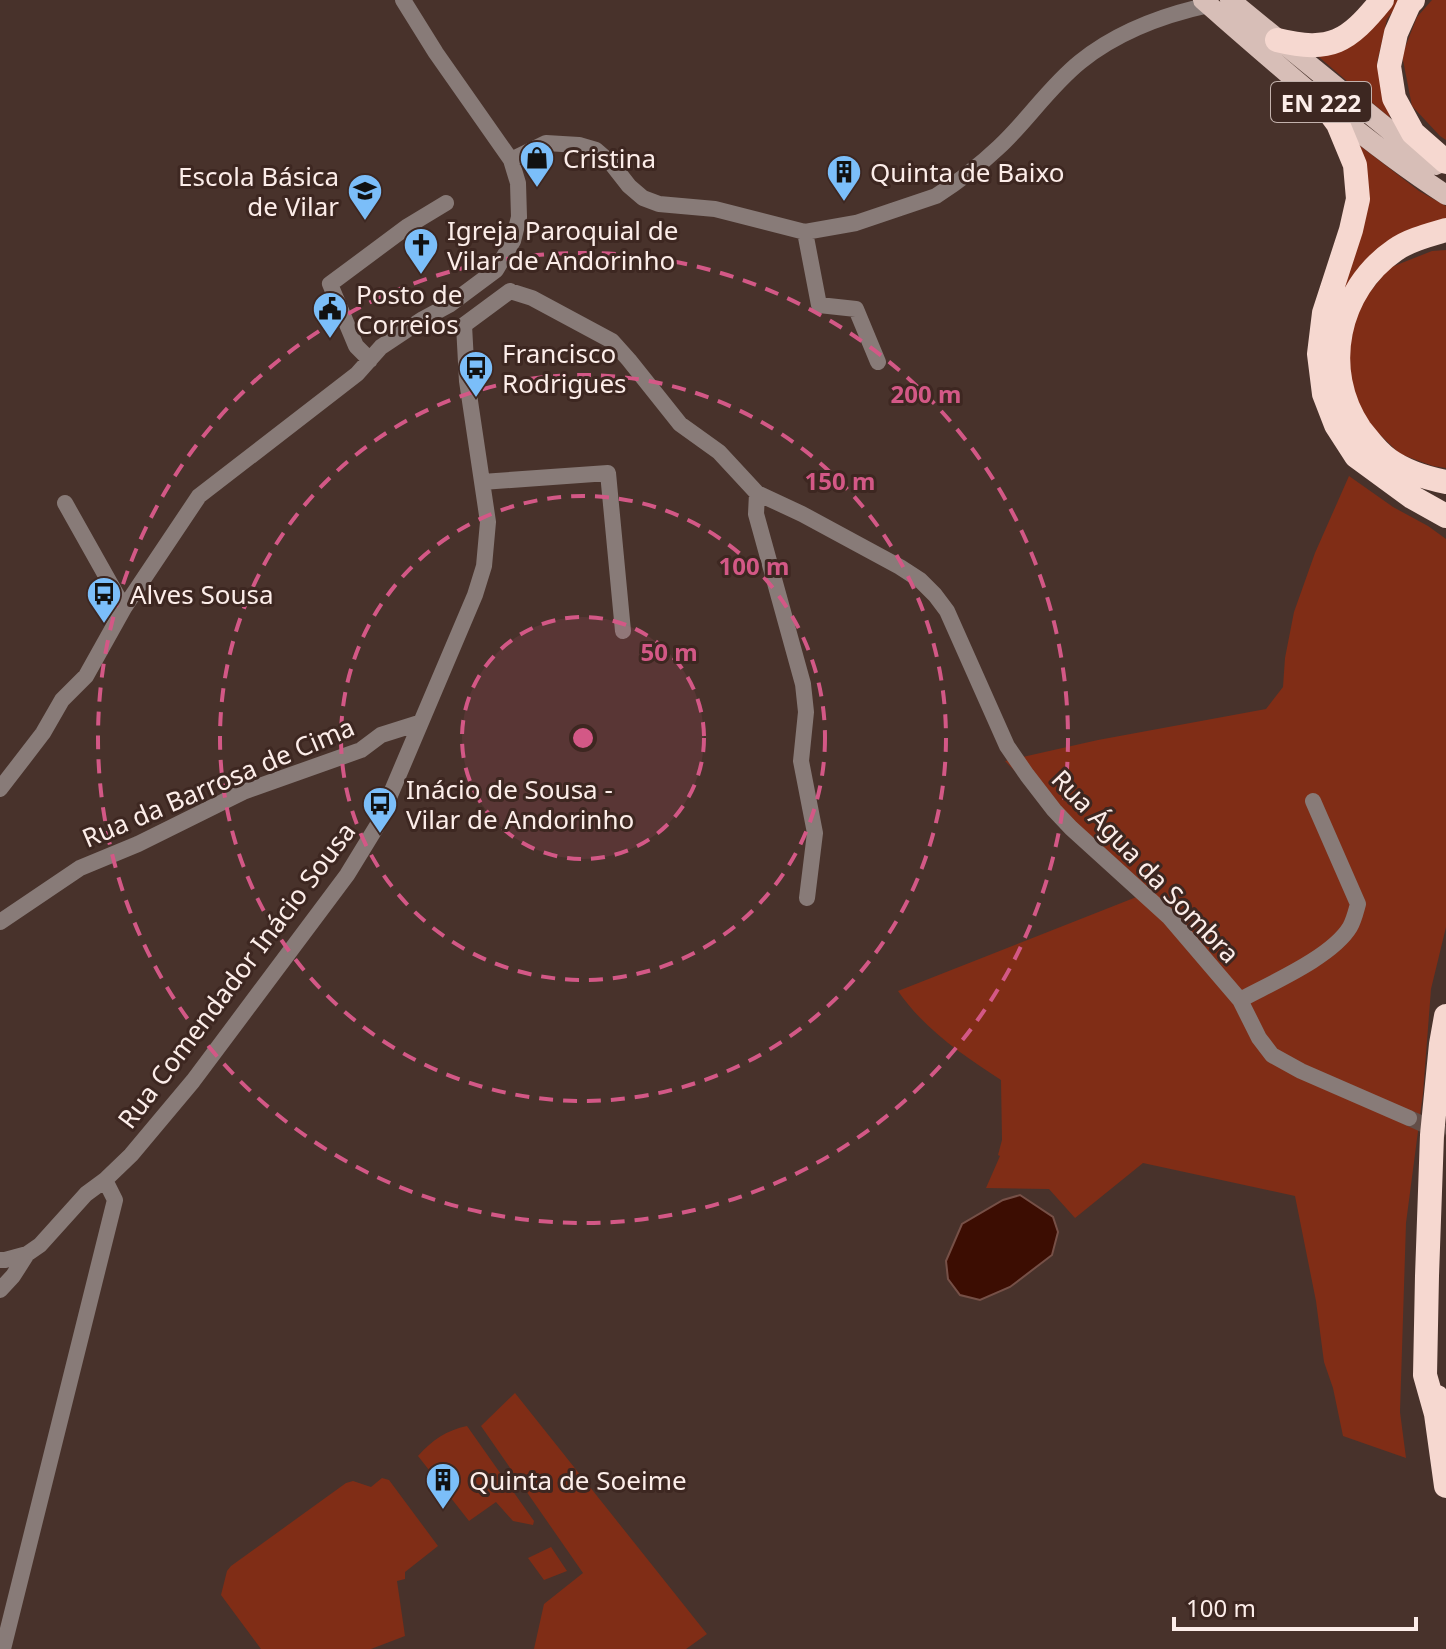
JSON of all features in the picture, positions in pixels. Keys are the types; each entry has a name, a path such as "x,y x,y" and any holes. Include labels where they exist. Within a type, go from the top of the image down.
{"highway":[{"path":"1277,40 1300,45 1322,45 1348,36 1382,0"},
{"path":"1413,0 1396,33 1389,66 1394,98 1413,133 1446,162"},
{"path":"1324,105 1338,124 1355,165 1358,199 1324,313 1319,354 1324,394 1336,425 1356,456 1412,497 1446,516"},
{"path":"1446,230 1396,249 1371,271 1353,295 1343,317 1337,350 1340,386 1352,417 1371,443 1390,461 1422,477 1446,482"},
{"path":"1446,1016 1432,1135 1425,1375 1436,1414 1446,1486"},
{"path":"1436,1414 1446,1213"}],"main road":[{"name":"EN 222","path":"1230,0 1410,147 1446,171"},
{"name":"EN 222","path":"1206,2 1324,105 1409,171 1446,195"}],"street":[{"path":"0,789 43,733 62,700 86,676 124,608 199,496 357,374 381,347 449,305 496,270 513,241 519,217 518,183 511,160 403,0"},
{"path":"511,160 546,143 579,145 596,150 629,186 643,198 659,204 715,209 805,232 856,223 936,196 1000,146 1080,61 1130,30 1206,2"},
{"path":"370,360 356,346 330,284 408,226 446,203"},
{"path":"805,232 819,305 856,309 878,362"},
{"path":"496,270 510,291 532,298 612,341 680,424 719,452 757,493 756,514 803,684 806,712 801,761 815,833 807,898"},
{"path":"449,305 464,325 510,291"},
{"name":"Rua Comendador Inácio Sousa","path":"0,1290 27,1254 40,1245 86,1194 131,1155 193,1081 347,875 377,826 475,595 484,566 488,522 467,381 464,325"},
{"path":"482,482 608,473 623,631"},
{"name":"Rua Água da Sombra","path":"757,493 802,514 920,580 947,611 1007,746 1027,775 1054,810 1169,917 1240,1000 1259,1038 1272,1055 1301,1071 1409,1118"},
{"path":"65,503 124,608"},
{"name":"Rua da Barrosa de Cima","path":"0,922 80,868 138,844 243,792 361,750 381,735 419,723"},
{"path":"1240,1000 1319,956 1337,943 1350,927 1358,904 1313,801"},
{"path":"3,1649 115,1200 105,1180"},
{"path":"3,1260 27,1254"}],"shaded area":[{"path":"1391,0 1402,0 1387,19 1377,63 1390,118 1312,51"},
{"path":"1432,0 1446,0 1446,140 1412,106 1402,55 1417,17"},
{"path":"1359,145 1419,191 1446,206 1446,222 1342,293"},
{"path":"1446,250 1446,468 1400,454 1370,425 1354,395 1347,354 1357,308 1389,268 1432,251"},
{"path":"1349,476 1446,539 1446,927 1431,989 1423,1093 1406,1223 1400,1412 1406,1458 1343,1436 1324,1362 1316,1301 1295,1196 1143,1163 1075,1218 1049,1189 986,1188 1000,1156 1001,1080 932,1030 898,991 1139,896 1005,761 1098,740 1266,709 1283,687 1294,612 1315,553"},
{"path":"1020,1195 1053,1217 1058,1232 1052,1255 1010,1287 980,1300 960,1295 948,1279 946,1261 962,1224 1003,1200"},
{"path":"515,1393 707,1634 686,1649 534,1649 544,1604 583,1573 481,1426"},
{"path":"467,1426 534,1521 533,1525 513,1521 496,1502 469,1521 418,1456 440,1436"},
{"path":"382,1478 389,1480 438,1546 405,1572 405,1579 397,1581 405,1636 371,1649 261,1649 221,1595 227,1571 346,1483 353,1481 371,1487"},
{"path":"551,1547 567,1571 544,1580 528,1558"}],"tunnel":[{"path":"1409,1118 1446,1134"}],"place":[{"name":"Cristina","path":"537,189"},
{"name":"Quinta de Baixo","path":"844,203"},
{"name":"Escola Básica de Vilar","path":"365,222"},
{"name":"Igreja Paroquial de Vilar de Andorinho","path":"421,276"},
{"name":"Posto de Correios","path":"330,340"},
{"name":"Francisco Rodrigues","path":"476,399"},
{"name":"Alves Sousa","path":"104,625"},
{"name":"Inácio de Sousa - Vilar de Andorinho","path":"380,835"},
{"name":"Quinta de Soeime","path":"443,1511"}]}
